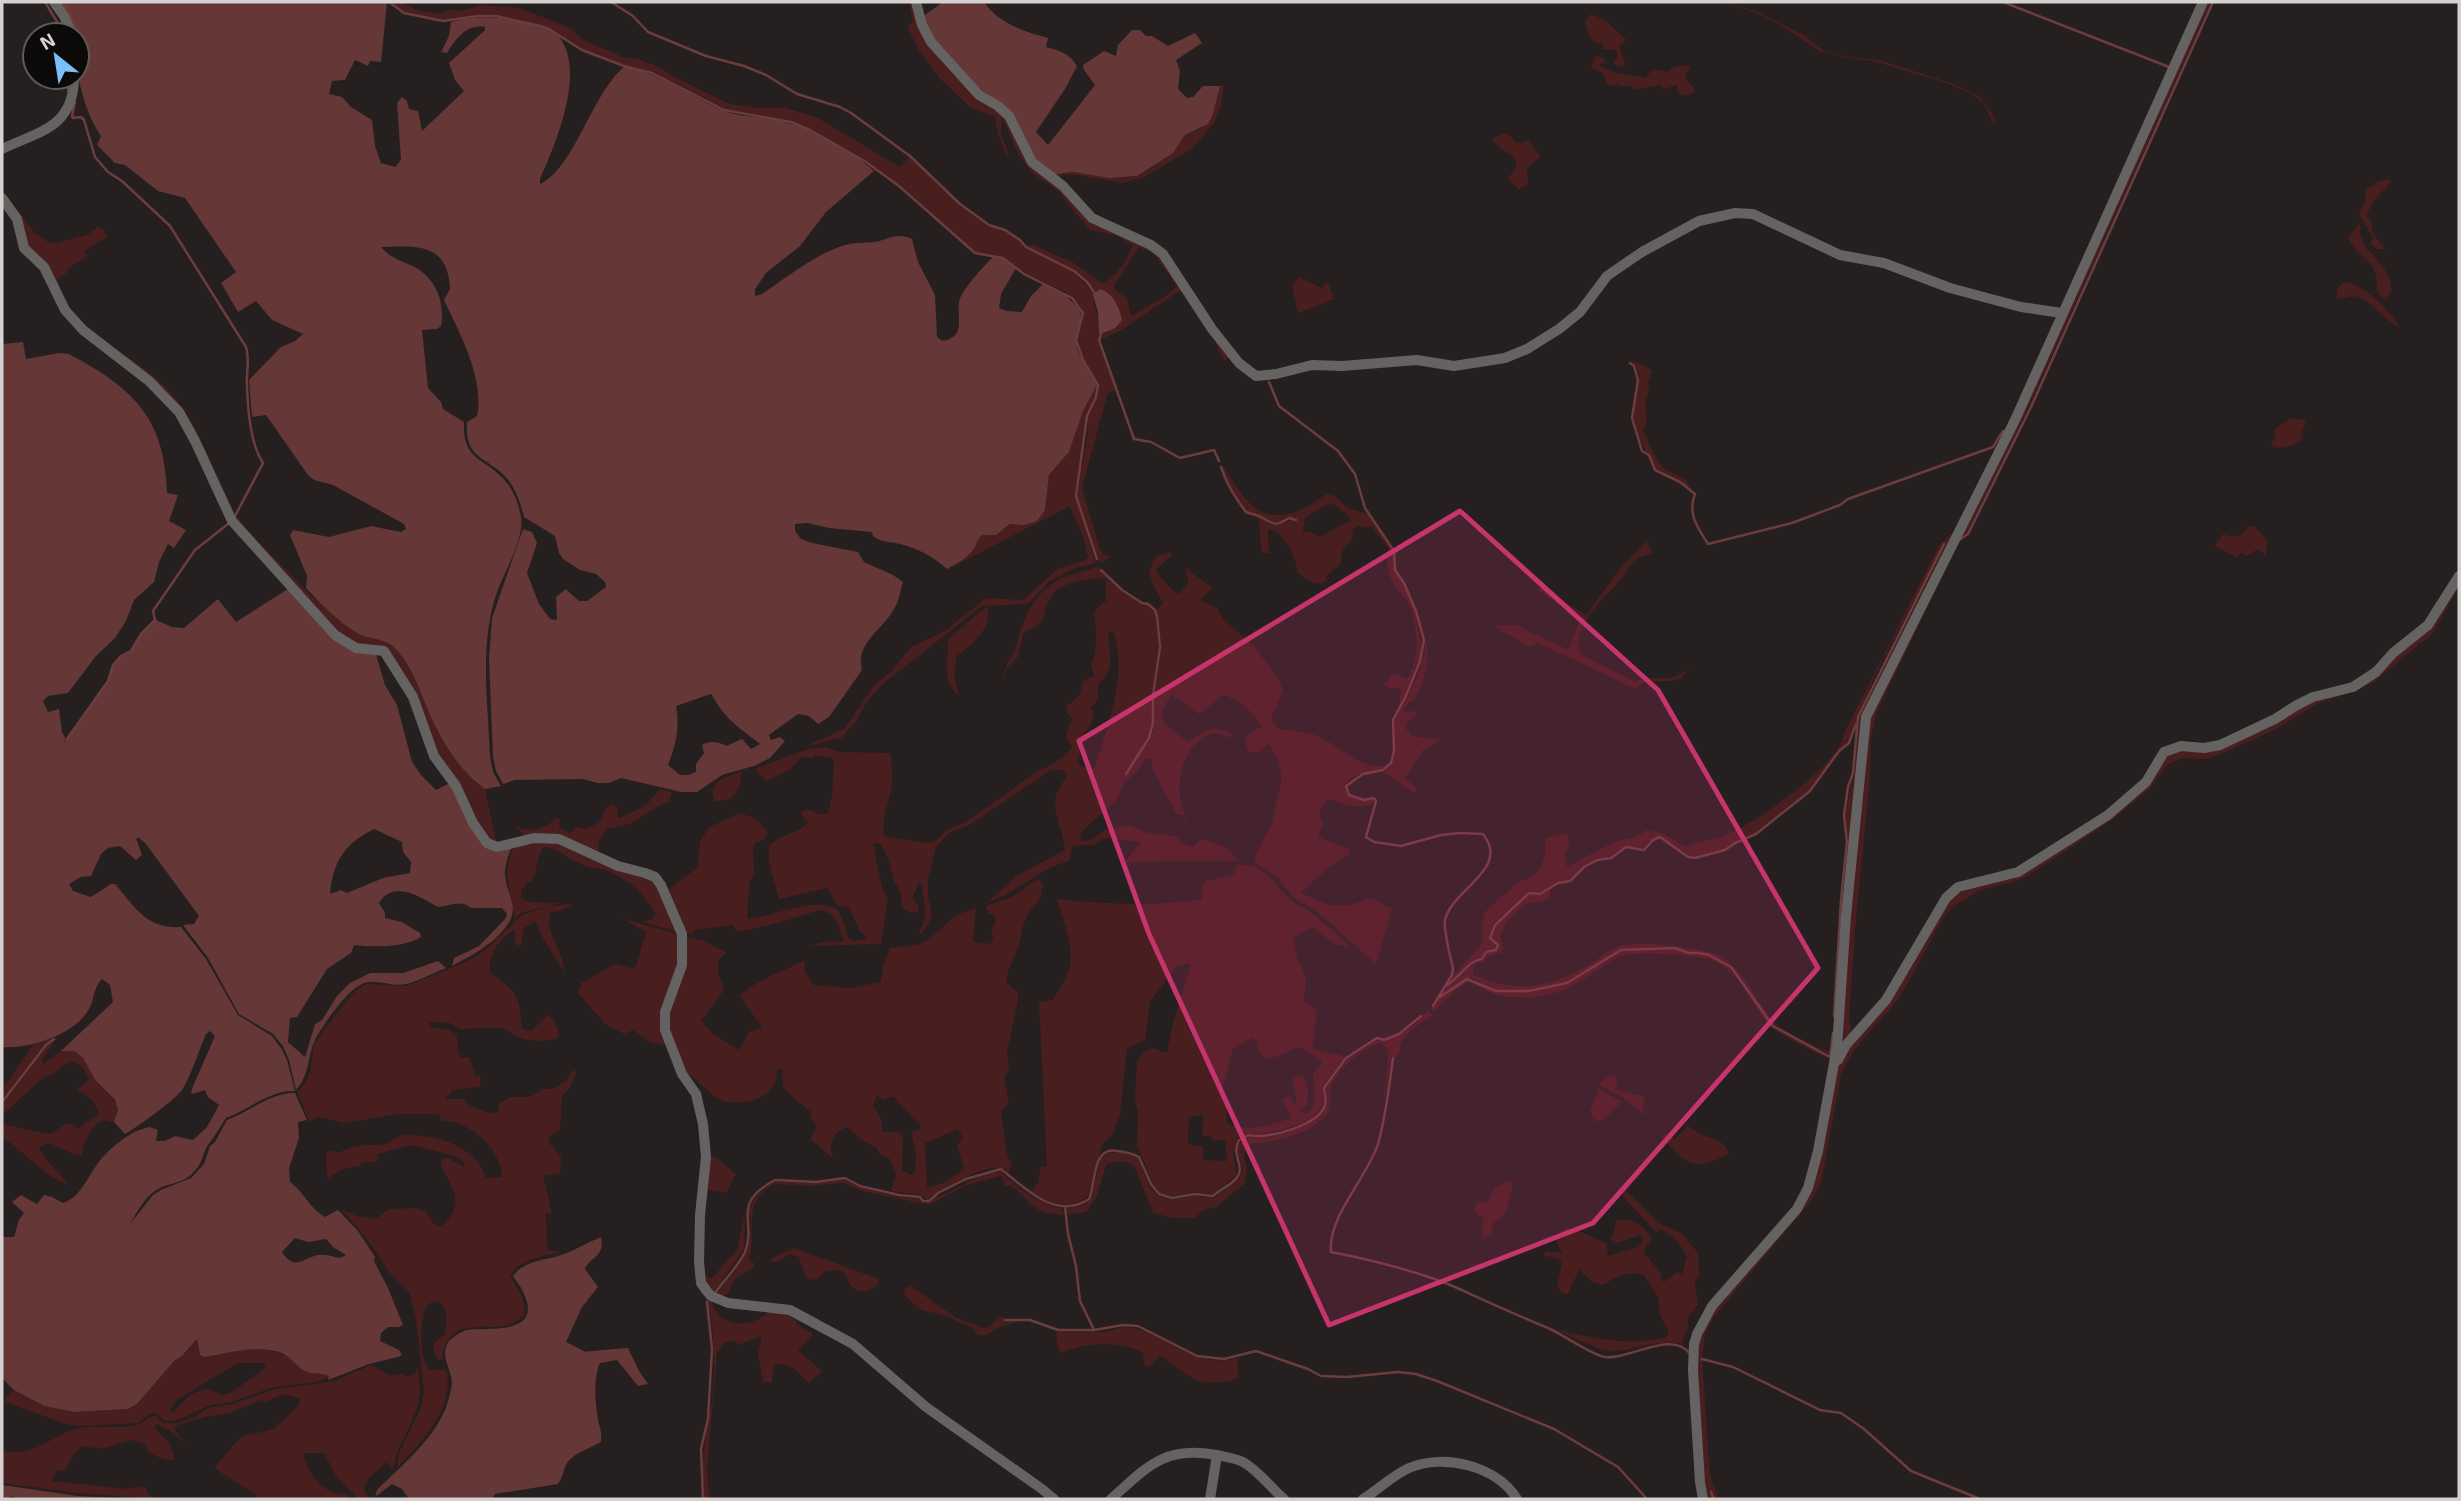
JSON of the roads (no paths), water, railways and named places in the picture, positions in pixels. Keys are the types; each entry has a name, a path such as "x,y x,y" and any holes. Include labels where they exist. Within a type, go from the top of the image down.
{"street":[{"path":"54,2 66,21"},
{"path":"916,2 922,24 931,42 979,95 1004,110 1032,162 1057,180 1092,218 1151,245 1163,254 1212,329 1239,363 1256,376 1312,365 1342,366 1417,360 1454,366 1513,356 1559,330 1580,312 1607,276 1642,252 1699,221 1735,213 1753,214 1840,255 1884,262 1950,288 2021,307 2062,313"},
{"path":"1703,1499 1693,1370 1697,1334 1712,1306 1797,1209 1813,1171 1837,1047 1846,916 1866,717 2009,432 2203,2"},
{"path":"2,149 62,119 72,91"},
{"path":"2,198 17,219 24,248 44,267 73,321 149,381 179,412 232,521 335,635 356,648 384,652 413,698 433,756 456,786 472,823 487,843 497,847 534,838 559,839 618,866 655,877 661,885 680,924 683,954 679,975 665,1012 665,1030 682,1074 696,1094 703,1124 706,1157 698,1240 699,1273 706,1290 711,1296 728,1303 790,1310 853,1343 926,1407 1054,1499"},
{"path":"1832,1076 1846,1045 1886,1000 1947,898 1958,887 2018,872 2108,815 2146,782 2164,752 2181,746 2204,748 2220,745 2275,719 2313,697 2353,687 2428,625 2459,576"},
{"path":"1111,1499 1154,1462 1180,1453 1205,1453 1241,1461 1283,1499"},
{"path":"1210,1499 1217,1455"},
{"path":"1363,1499 1407,1469 1432,1463 1464,1465 1487,1471 1503,1482 1517,1499"}],"waterway":[{"path":"45,2 57,21"},
{"path":"61,2 72,21"},
{"path":"389,2 404,13 443,21 496,16 540,26 582,50 652,73 724,110 791,122 810,130 866,162 899,186 975,253 1003,258 1024,274 1072,298 1083,313 1076,340 1083,360 1098,385 1096,397 1087,416 1076,496 1097,559"},
{"path":"611,2 633,16 648,32 706,56 744,66 766,75 797,94 851,113 910,156 960,204 989,225 1005,230 1026,247 1074,271 1087,282 1096,295"},
{"path":"2003,2 2169,67"},
{"path":"1961,539 1968,534 2031,407 2213,2"},
{"path":"75,102 72,116 84,120 95,157 108,172 122,181 170,226 246,347 250,426 263,463 235,516"},
{"path":"1101,334 1099,340 1134,439 1151,442 1180,458 1214,450 1219,461"},
{"path":"1630,363 1634,366 1638,380 1632,418 1642,451 1649,455 1655,470 1680,482 1695,494 1693,514 1708,544 1792,523 1840,505 1848,499 1993,447 2003,431"},
{"path":"1269,382 1279,406 1338,451 1355,474 1365,508 1394,551 1395,570 1416,611 1424,640 1420,661 1393,720 1394,751 1391,763 1383,770 1363,774 1346,786 1349,795 1364,800 1374,798 1376,801 1366,837 1374,842 1401,846 1441,835 1483,834 1490,846 1490,858 1485,868 1458,898 1445,920 1453,969 1433,1006"},
{"path":"1221,467 1246,512 1272,523 1289,518 1296,520"},
{"path":"67,739 108,681 113,665 121,656 131,651 141,634 155,620 153,611 195,550 228,524"},
{"path":"1834,1016 1847,842 1844,815 1853,773 1858,717 1944,544"},
{"path":"1101,570 1122,590 1148,604 1157,616 1160,647 1153,696 1153,723 1149,738 1126,774"},
{"path":"1444,987 1472,963 1482,959 1486,952 1496,950 1498,945 1490,938 1495,925 1529,893 1540,894 1558,883 1570,881 1584,867 1597,860 1611,858 1626,847 1644,850 1660,837 1688,857 1695,858 1725,850 1756,834 1810,791 1839,751 1849,743 1856,724"},
{"path":"1437,999 1467,979 1496,991 1529,991 1567,983 1621,950 1675,948 1709,955 1731,967 1773,1026 1830,1057 1833,1033"},
{"path":"715,1293 745,1252 749,1205 753,1197 775,1180 816,1182 845,1178 860,1186 929,1201 938,1193 966,1179 1001,1169 1042,1199 1053,1204 1077,1205 1089,1199 1096,1167 1103,1154 1117,1151 1139,1157 1151,1184 1159,1194 1172,1198 1195,1194 1213,1196 1239,1174 1236,1150 1239,1140 1249,1135 1280,1133 1314,1119 1325,1105 1324,1088 1346,1058 1377,1038 1384,1040 1399,1034 1421,1016"},
{"path":"2,1102 46,1045 54,1039"},
{"path":"1393,1058 1378,1144 1341,1211 1331,1239 1331,1252 1394,1266 1440,1281 1548,1328 1600,1356 1615,1357 1650,1347 1673,1344 1690,1354"},
{"path":"1065,1207 1080,1301 1094,1330"},
{"path":"703,1499 701,1449 708,1419 712,1349 707,1302"},
{"path":"1005,1320 1030,1320 1058,1330 1138,1326 1197,1356 1224,1359 1256,1351 1321,1376 1347,1377 1398,1372 1416,1374 1554,1429 1618,1467 1647,1499"},
{"path":"1702,1359 1733,1367 1820,1410 1841,1413 1864,1429 1911,1471 1980,1499"},
{"path":"1711,1492 1714,1499"}]}
